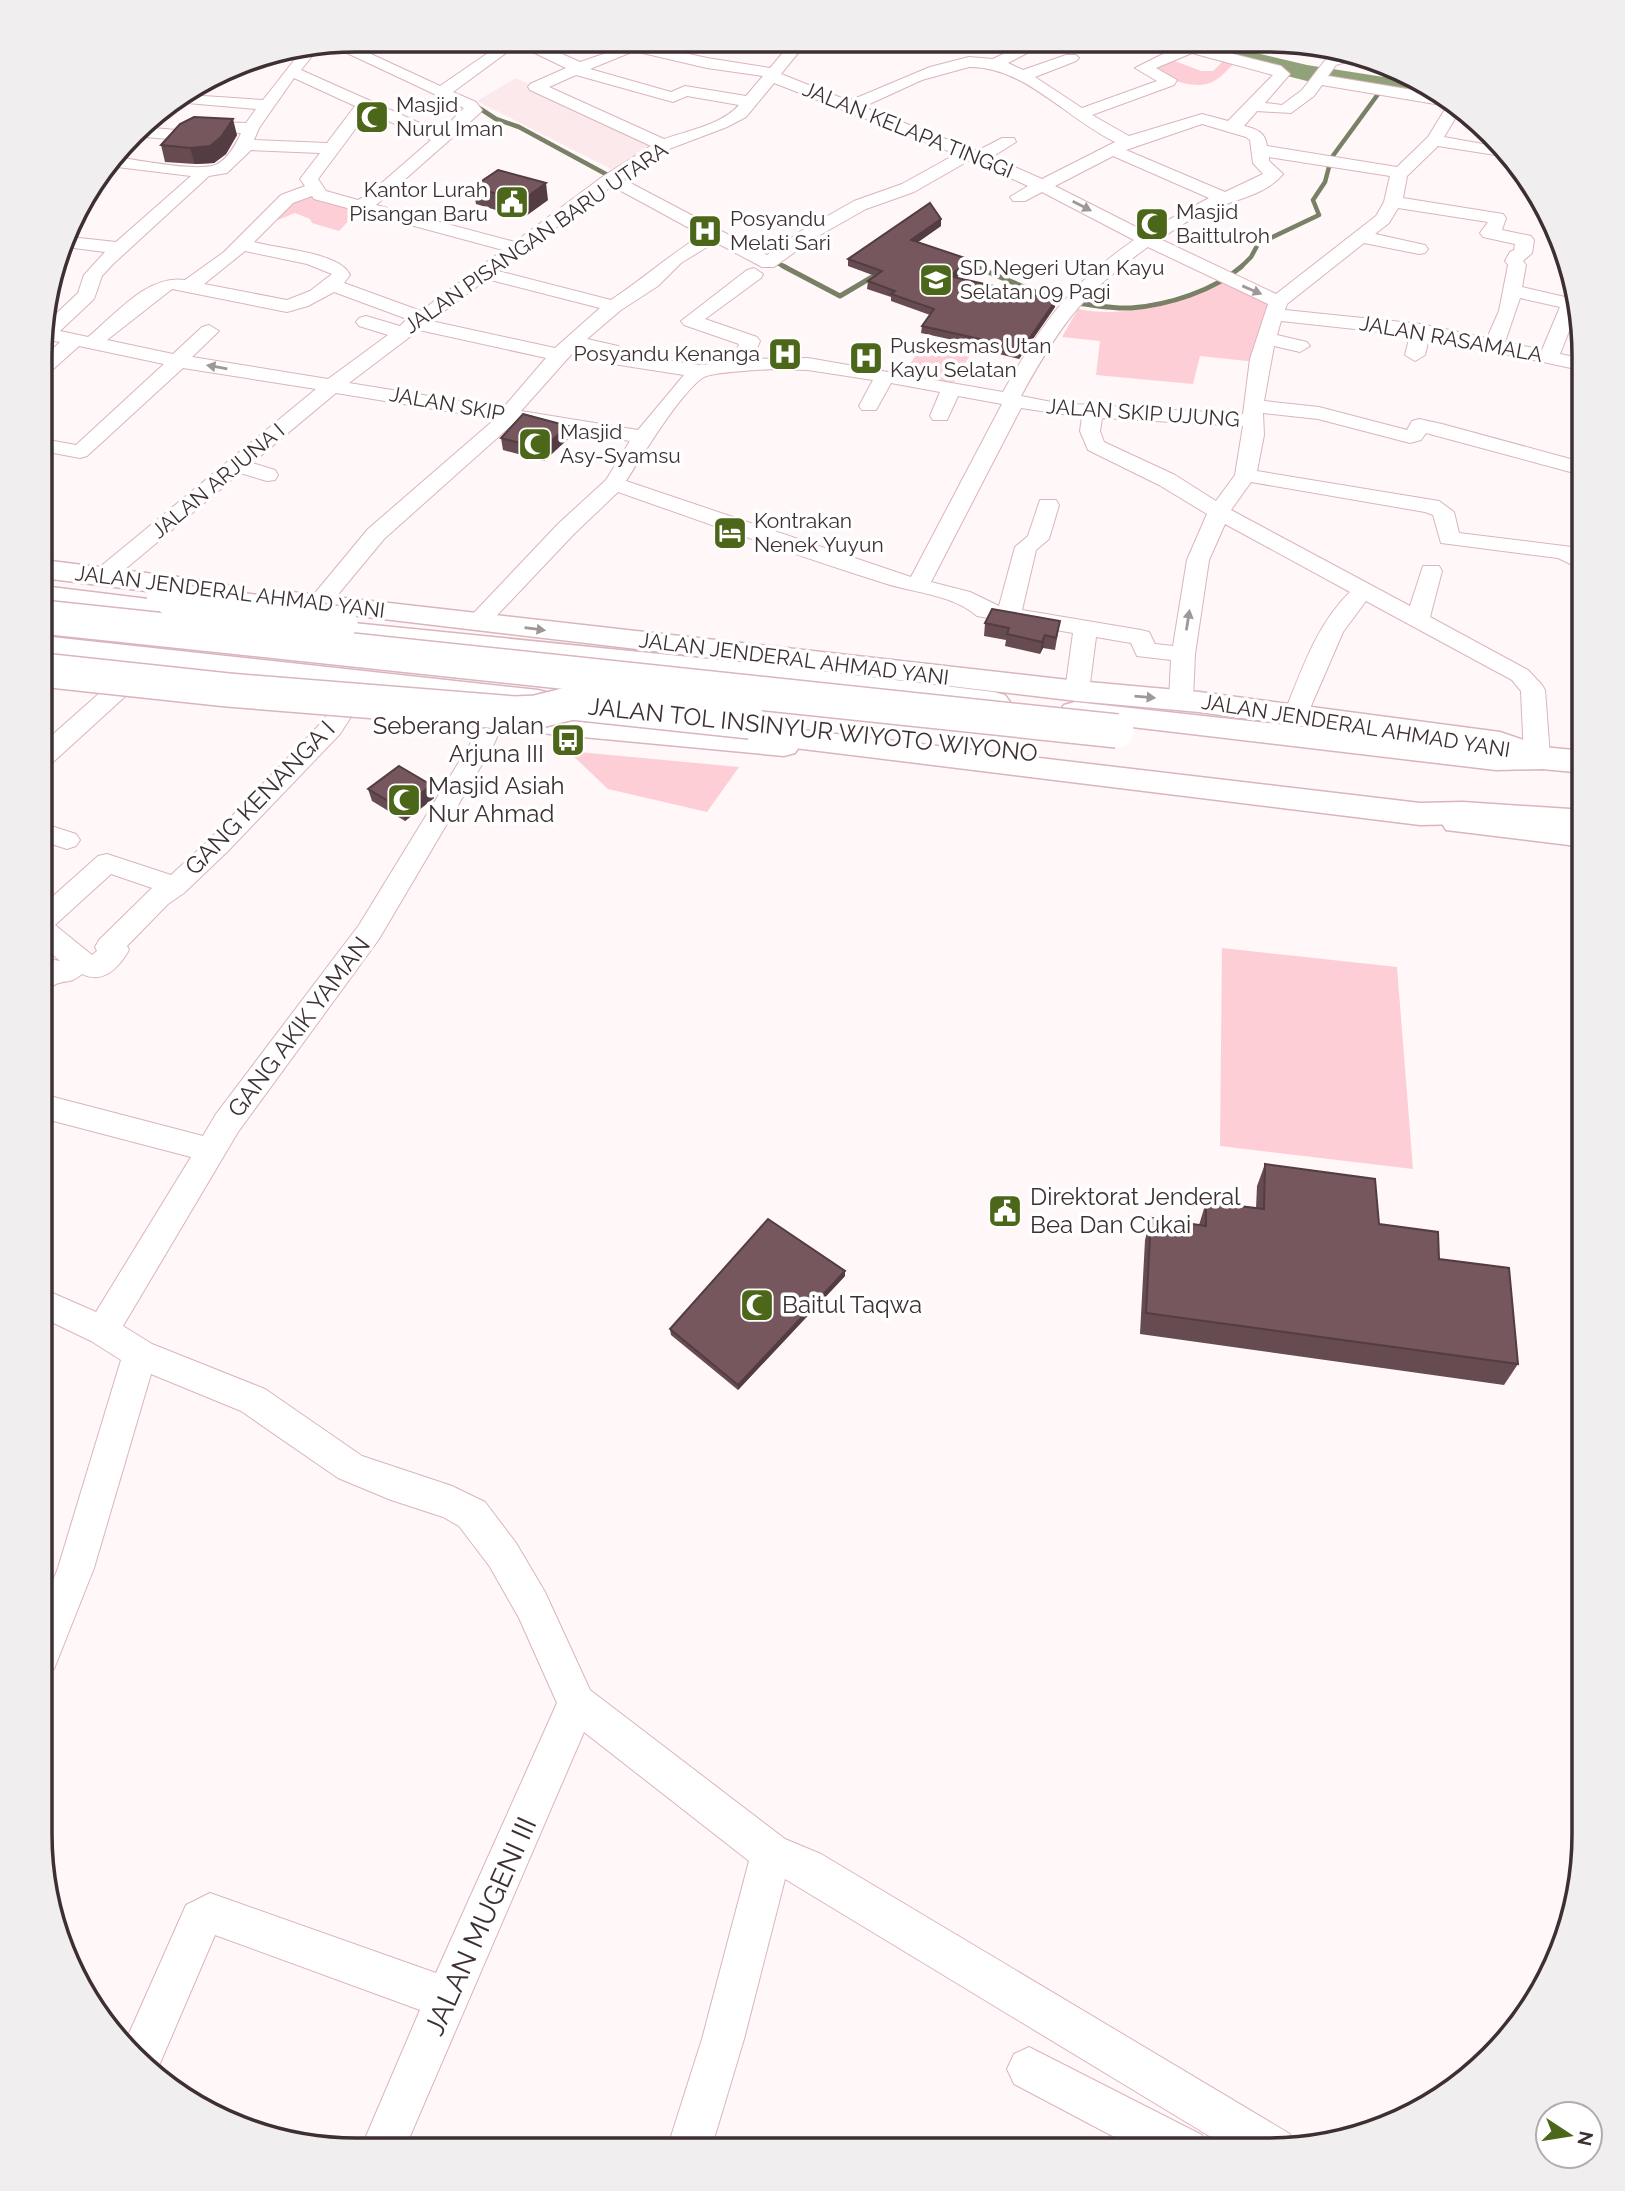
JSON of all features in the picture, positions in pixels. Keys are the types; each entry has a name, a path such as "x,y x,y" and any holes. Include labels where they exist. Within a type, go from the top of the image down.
{"main road":[{"name":"JALAN JENDERAL AHMAD YANI","path":"52,570 477,623 1296,714 1500,743 1540,757"},
{"path":"52,583 1117,732"},
{"name":"JALAN JENDERAL AHMAD YANI","path":"52,596 445,643 770,675 1167,724 1496,758 1540,757 1573,761"},
{"name":"JALAN TOL INSINYUR WIYOTO WIYONO","path":"52,618 1445,769 1573,774"},
{"name":"JALAN TOL INSINYUR WIYOTO WIYONO","path":"52,646 1573,812"},
{"path":"52,658 752,733 1420,814 1463,823 1573,834"},
{"path":"52,671 228,690 515,713 536,712 572,704"},
{"path":"752,733 742,726 736,705 740,697 770,675"},
{"path":"52,679 344,709 835,749 870,747"},
{"path":"1420,814 1463,813 1573,821"}],"street":[{"path":"356,52 446,89 474,110 439,138 375,198 358,207"},
{"path":"446,89 501,52"},
{"path":"556,52 577,69 673,97 685,91 774,103"},
{"path":"619,52 536,87 663,145"},
{"name":"JALAN KELAPA TINGGI","path":"665,52 707,63 772,74 974,155 1148,239 1277,308"},
{"path":"675,55 679,52"},
{"name":"JALAN PISANGAN BARU UTARA","path":"333,385 614,177 663,145 721,124 740,114 791,52"},
{"path":"852,106 913,78 957,65 987,63 1016,52"},
{"path":"1081,114 1168,82 1169,80 1143,68 1183,52"},
{"path":"918,586 1040,344 1075,298 1110,267 1148,239 1193,211 1226,200 1274,174 1261,163 1258,138 1232,125 1254,106 1282,74 1221,52"},
{"path":"122,163 198,172 221,169 249,136 267,105 304,57"},
{"path":"1022,76 1071,58"},
{"path":"1254,106 1285,110 1308,93 1331,62 1337,60"},
{"path":"987,63 1022,76 1081,114 1120,146 1226,200"},
{"path":"291,71 439,138"},
{"path":"1319,76 1426,97"},
{"path":"195,99 267,105"},
{"path":"366,105 330,148 317,172 309,179 325,199 517,248"},
{"path":"1181,700 1183,654 1199,560 1219,512 1246,475 1260,359 1277,308 1383,219 1393,202 1401,173 1434,140 1449,112"},
{"name":"JALAN KELAPA TINGGI","path":"1043,186 1120,146 1202,119 1232,125"},
{"path":"875,132 893,122"},
{"path":"721,124 745,129"},
{"path":"151,133 180,135 195,126 330,148"},
{"path":"1434,140 1492,151"},
{"path":"741,366 750,341 691,321 767,264 860,205 908,188 974,155 1008,142"},
{"path":"1258,150 1401,173"},
{"path":"54,324 87,295 93,275 119,248 141,233 201,176 198,172"},
{"path":"614,177 767,264"},
{"path":"1019,197 1043,186"},
{"path":"189,286 230,256 287,199 316,188"},
{"path":"1393,202 1493,217 1499,220 1489,233 1525,240 1523,253 1516,256 1514,261 1517,265 1508,311 1494,344"},
{"path":"318,604 376,534 510,415 566,348 614,306 651,282 675,258 715,234"},
{"path":"1362,237 1419,249"},
{"path":"75,243 119,248"},
{"path":"52,362 160,287 171,283 287,306 300,303 331,285 339,279 341,273 325,263 292,253 280,255 242,244"},
{"path":"484,273 614,306"},
{"path":"331,285 413,325"},
{"path":"1510,290 1568,301"},
{"name":"JALAN RASAMALA","path":"1277,308 1421,330 1459,329 1494,344 1573,362"},
{"path":"1549,357 1569,308"},
{"path":"366,322 413,325"},
{"name":"JALAN SKIP UJUNG","path":"413,325 566,348 611,351 620,360 700,371 741,366 808,364 1093,413 1320,413 1410,437 1414,436 1419,425 1479,438 1573,466"},
{"path":"1415,355 1421,330"},
{"path":"52,447 80,452 209,331"},
{"name":"JALAN SKIP","path":"53,335 178,361 245,380 333,385 643,437"},
{"path":"1267,339 1300,346"},
{"path":"477,623 614,484 643,437 688,380 700,371"},
{"path":"869,406 886,376"},
{"name":"JALAN ARJUNA I","path":"103,576 333,385"},
{"path":"940,416 951,388"},
{"path":"1093,413 1090,431 1095,446 1167,480 1219,512 1530,683 1540,757"},
{"path":"236,465 267,475"},
{"path":"1246,475 1431,506 1443,512 1450,538 1564,552 1573,557"},
{"path":"614,484 918,586 962,597 975,602 985,611 1141,637 1145,651 1183,654"},
{"path":"1009,614 1027,547 1038,539 1048,505"},
{"path":"1418,620 1431,571"},
{"path":"1296,714 1324,646 1354,599 1364,591"},
{"path":"1077,691 1086,626"},
{"path":"52,749 121,687"},
{"name":"GANG KENANGA I","path":"52,972 54,970 63,974 79,961 96,969 115,950 109,947 158,897 175,886 219,845 331,728 344,709"},
{"name":"GANG AKIK YAMAN","path":"103,1331 227,1123 369,932 482,744 492,721"},
{"path":"52,835 67,840"},
{"name":"GANG KENANGA I","path":"52,912 107,863 175,886"},
{"path":"52,938 79,961"},
{"path":"52,1109 210,1150"},
{"path":"52,1307 103,1331 139,1354 253,1400 350,1467 391,1484 452,1503 472,1514 503,1555 520,1585 577,1703 771,1853 807,1868 1254,2138"},
{"path":"52,1628 76,1568 139,1354"},
{"name":"JALAN MUGENI III","path":"387,2138 577,1703"},
{"path":"692,2138 723,2039 771,1853"},
{"path":"144,2051 201,1920 210,1913 446,1998"},
{"path":"1029,2069 1161,2138"}],"shaded area":[{"path":"1225,59 1235,62 1214,81 1198,85 1179,82 1145,68 1175,61 1201,71 1213,71"},
{"path":"516,78 657,145 619,173 477,101"},
{"path":"321,190 361,208 339,231 312,223 310,219 295,213 273,222 291,198"},
{"path":"1222,282 1274,305 1256,362 1200,356 1193,384 1096,375 1100,341 1062,337 1078,309 1115,312 1152,307"},
{"path":"924,343 972,352 953,383 904,373"},
{"path":"568,751 739,767 707,812 608,789"},
{"path":"1222,948 1397,967 1413,1169 1220,1146"}],"building":[{"path":"194,117 233,119 221,137 210,146 190,148 161,145 180,124"},
{"path":"498,170 546,183 521,201 473,187"},
{"path":"930,203 941,219 911,240 971,260 949,276 1056,300 1020,352 999,347 1002,344 922,326 934,309 891,294 895,291 868,281 882,271 848,259"},
{"path":"523,414 568,426 542,449 501,438"},
{"path":"992,609 1060,621 1056,638 1045,635 1042,642 1007,634 1009,628 985,623"},
{"path":"399,766 431,785 402,809 368,789"},
{"path":"1265,1164 1375,1179 1379,1224 1438,1232 1439,1259 1509,1268 1518,1364 1146,1313 1151,1218 1206,1226 1206,1202 1264,1209"},
{"name":"Baitul Taqwa","path":"768,1219 845,1271 738,1385 670,1329"}],"waterway":[{"path":"1221,52 1307,73 1414,90"},
{"path":"1332,157 1384,86"},
{"path":"470,102 496,119 519,127 615,179"},
{"path":"1242,266 1258,244 1319,215 1313,200 1325,182 1330,163"},
{"path":"770,259 787,268"},
{"path":"962,261 978,268"},
{"path":"783,266 840,296 884,270"},
{"path":"974,266 1055,300"},
{"path":"1076,303 1124,308 1160,304 1218,283 1242,266"}],"place":[{"name":"Masjid Nurul Iman","path":"372,117"},
{"name":"Kantor Lurah Pisangan Baru","path":"512,202"},
{"name":"Masjid Baittulroh","path":"1152,224"},
{"name":"Posyandu Melati Sari","path":"705,231"},
{"name":"SD Negeri Utan Kayu Selatan 09 Pagi","path":"936,280"},
{"name":"Posyandu Kenanga","path":"785,354"},
{"name":"Puskesmas Utan Kayu Selatan","path":"866,358"},
{"name":"Masjid Asy-Syamsu","path":"535,444"},
{"name":"Kontrakan Nenek Yuyun","path":"730,533"},
{"name":"Seberang Jalan Arjuna III","path":"568,740"},
{"name":"Masjid Asiah Nur Ahmad","path":"404,800"},
{"name":"Direktorat Jenderal Bea Dan Cukai","path":"1005,1211"},
{"name":"Baitul Taqwa","path":"757,1305"}]}
